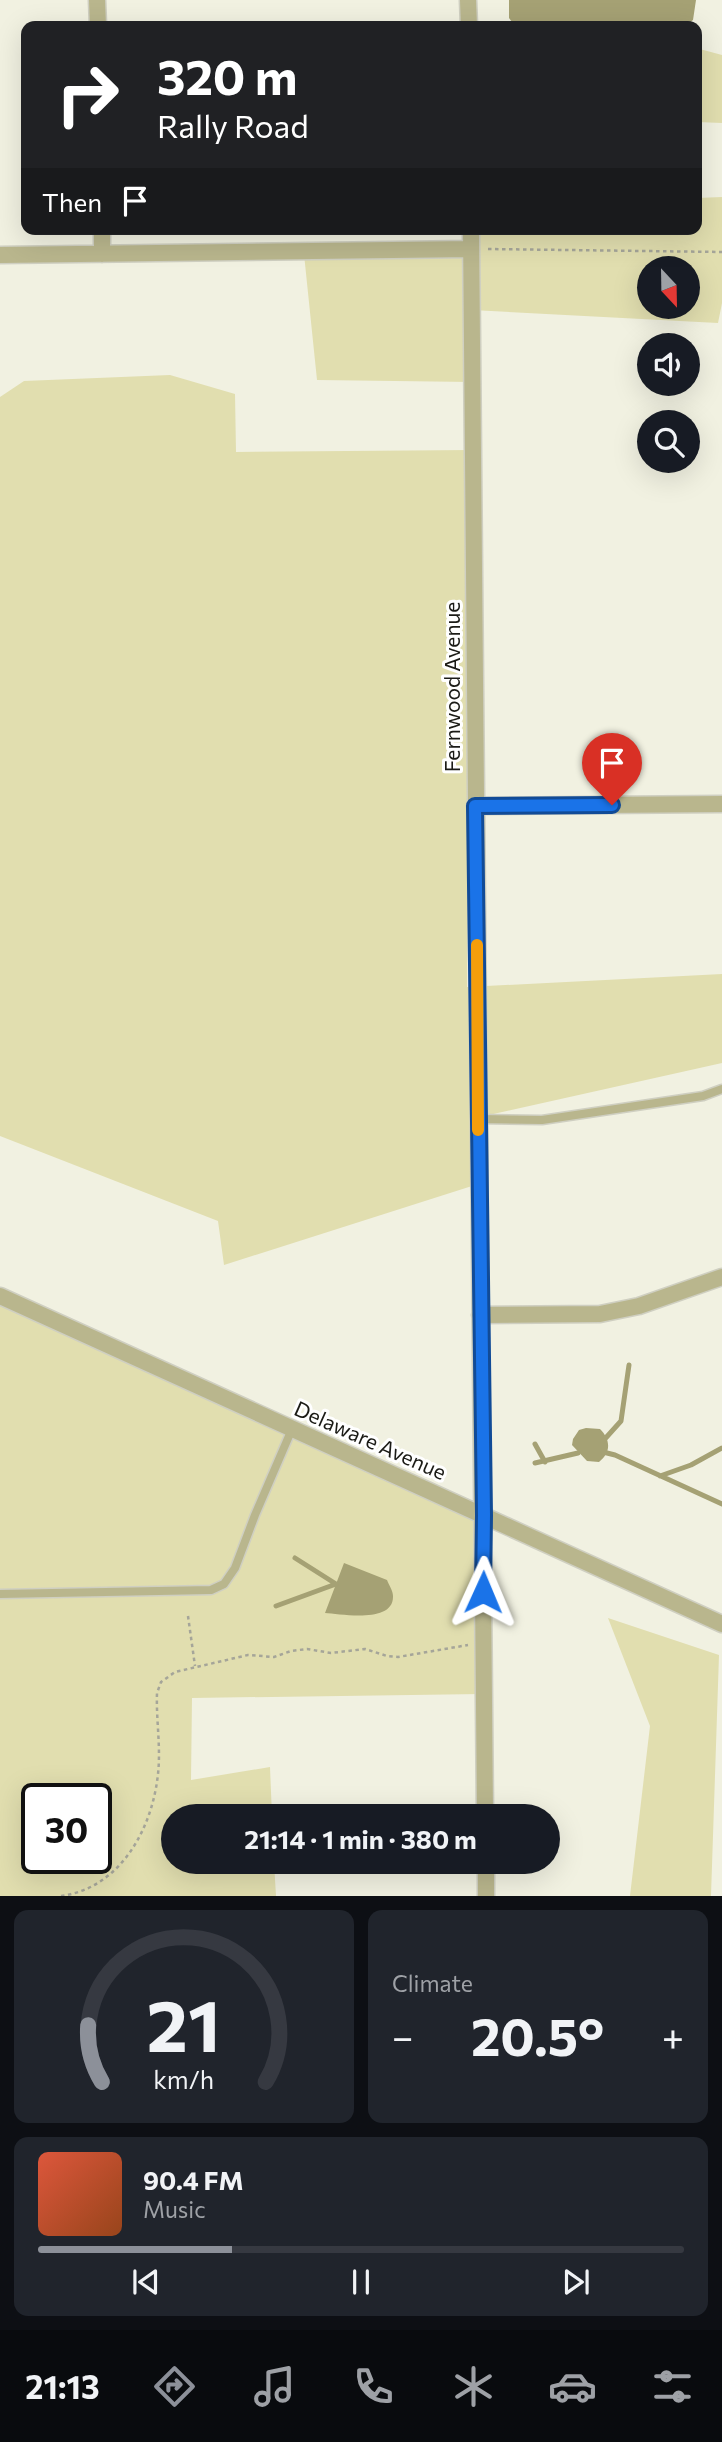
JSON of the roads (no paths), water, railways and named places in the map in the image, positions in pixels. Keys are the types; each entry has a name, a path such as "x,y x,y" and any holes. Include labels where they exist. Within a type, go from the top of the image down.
{"street":[{"path":"97,0 98,21"},
{"path":"468,0 468,21"},
{"path":"102,235 102,254"},
{"name":"Fernwood Avenue","path":"471,235 485,1804"},
{"path":"0,255 471,249"},
{"path":"475,806 722,804"},
{"path":"481,1315 600,1314 619,1311 722,1278"},
{"name":"Delaware Avenue","path":"0,1296 722,1624"},
{"path":"486,1874 486,1896"}],"lane":[{"path":"478,1119 542,1120 704,1096 722,1088"},
{"path":"0,1594 187,1591 218,1587 231,1576 235,1568 254,1515 292,1429"}],"waterway":[{"path":"603,1441 621,1421 629,1365"},
{"path":"535,1444 545,1462"},
{"path":"660,1476 691,1465 722,1448"},
{"path":"603,1452 722,1504"},
{"path":"535,1463 578,1453"},
{"path":"295,1558 336,1584"},
{"path":"276,1606 336,1584"}]}
